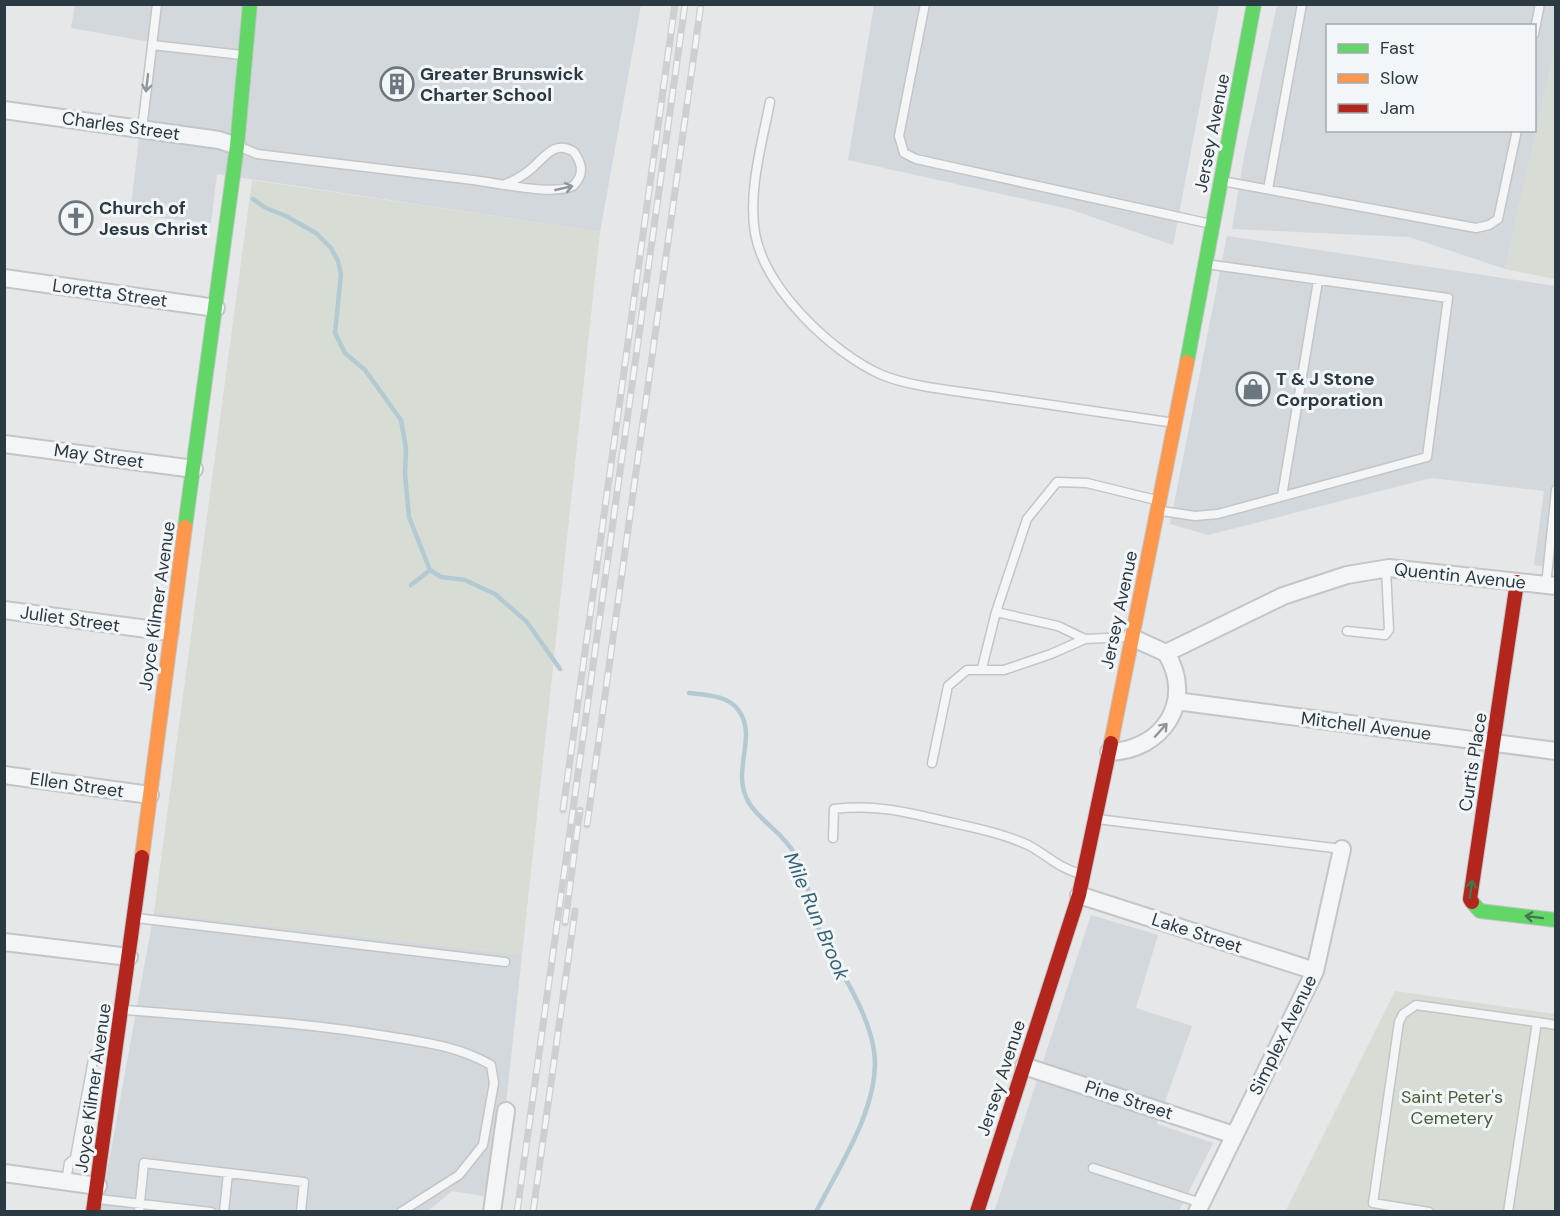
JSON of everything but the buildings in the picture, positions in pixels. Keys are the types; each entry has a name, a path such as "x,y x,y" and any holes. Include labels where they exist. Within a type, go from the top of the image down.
{"street":[{"name":"Joyce Kilmer Avenue","path":"95,1198 123,1010 170,632 216,308 237,146 250,4"},
{"name":"Jersey Avenue","path":"977,1212 1084,875 1131,637 1160,506 1254,4"},
{"name":"Charles Street","path":"4,110 219,140 237,146"},
{"name":"Loretta Street","path":"4,278 216,308"},
{"name":"May Street","path":"4,444 194,469"},
{"name":"Quentin Avenue","path":"1166,653 1283,596 1347,575 1386,569 1551,586"},
{"name":"Curtis Place","path":"1517,582 1470,899 1480,911 1556,920"},
{"name":"Juliet Street","path":"4,610 170,632"},
{"path":"1109,752 1132,750 1155,737 1168,722 1176,701 1176,678 1166,653 1131,637"},
{"name":"Mitchell Avenue","path":"1176,701 1556,751"},
{"name":"Ellen Street","path":"4,775 150,795"},
{"name":"Simplex Avenue","path":"1199,1207 1315,971 1342,849"},
{"name":"Lake Street","path":"1079,895 1315,971"},
{"path":"4,942 129,957"},
{"name":"Pine Street","path":"1024,1066 1234,1135"},
{"path":"492,1212 506,1111"},
{"path":"4,1173 66,1181 95,1198"}],"lane":[{"path":"141,129 157,4"},
{"path":"925,4 898,136 904,153 916,159 1213,225"},
{"path":"1268,189 1302,4"},
{"path":"1536,24 1540,4"},
{"path":"152,45 245,55"},
{"path":"770,102 758,169 754,213 755,234 769,267 786,295 807,321 831,342 855,360 884,375 944,389 1175,423"},
{"path":"1221,181 1476,228 1489,225 1498,219 1503,207 1517,132"},
{"path":"237,146 257,154 507,184 566,190 578,180 582,166 574,152 560,148 546,152 530,170 507,184"},
{"path":"982,668 996,612 1027,519 1057,482 1087,483 1194,516 1218,514 1427,457 1448,298 1205,264"},
{"path":"1282,496 1318,281"},
{"path":"1551,586 1555,493"},
{"path":"1347,630 1385,635 1389,630 1386,569"},
{"path":"996,612 1058,626 1085,639"},
{"path":"932,763 948,686 967,670 982,668 1004,670 1051,654 1085,639 1131,637"},
{"path":"833,838 834,808 866,805 891,808 1007,837 1030,846 1065,870 1084,875"},
{"path":"1096,819 1342,849"},
{"path":"135,918 505,962"},
{"path":"1429,1212 1372,1207 1399,1022 1403,1014 1416,1005 1556,1025"},
{"path":"123,1010 282,1022 371,1034 449,1047 476,1056 491,1065 494,1083 483,1145 459,1175 401,1212"},
{"path":"1508,1212 1537,1022"},
{"path":"66,1181 69,1163 75,1158 94,1054"},
{"path":"140,1207 144,1163 304,1182 302,1212"},
{"path":"1093,1168 1199,1207"},
{"path":"224,1212 228,1173"},
{"path":"95,1198 140,1207 211,1212"}],"shaded area":[{"path":"75,4 641,5 600,232 217,174 211,223 130,215 150,42 71,28"},
{"path":"874,5 1219,5 1173,245 1069,209 848,160"},
{"path":"1277,5 1555,5 1555,50 1505,269 1409,237 1232,229 1244,157"},
{"path":"1227,236 1555,286 1555,568 1534,565 1544,491 1431,478 1208,535 1170,524"},
{"path":"154,912 522,955 496,1198 452,1191 427,1212 100,1212"},
{"path":"1091,915 1158,935 1136,1008 1192,1026 1157,1124 1213,1143 1179,1211 994,1212"}],"green space":[{"path":"1555,50 1556,279 1505,269"},
{"path":"252,180 600,232 522,955 154,912"},
{"name":"Saint Peter's Cemetery","path":"1395,991 1555,1014 1555,1211 1285,1212"}],"waterway":[{"name":"Mile Run Brook","path":"253,199 316,233 331,248 338,261 341,274 335,333 345,353 365,370 401,420 406,448 405,474 409,517 430,570 441,577 465,580 495,594 527,622 560,669"},
{"path":"411,585 430,570"},
{"name":"Mile Run Brook","path":"689,693 723,699 739,711 746,732 742,767 744,791 754,810 784,839 794,853 803,874 823,940 855,997 872,1040 875,1071 872,1092 857,1134 816,1212"}],"railway":[{"path":"563,810 675,4"},
{"path":"517,1212 685,4"},
{"path":"587,825 701,4"},
{"path":"565,923 580,810"},
{"path":"533,1212 575,911"}],"traffic: fast":[{"path":"185,527 237,146 250,4"},
{"path":"1187,362 1254,4"},
{"path":"1472,902 1480,911 1556,920"}],"traffic: slow":[{"path":"1111,743 1187,362"},
{"path":"142,857 185,527"}],"traffic: jam":[{"path":"1472,902 1470,899 1517,582"},
{"path":"977,1212 1079,895 1111,743"},
{"path":"93,1212 142,857"}],"place":[{"name":"Greater Brunswick Charter School","path":"397,84"},
{"name":"Church of Jesus Christ","path":"76,218"},
{"name":"T & J Stone Corporation","path":"1253,389"}]}
